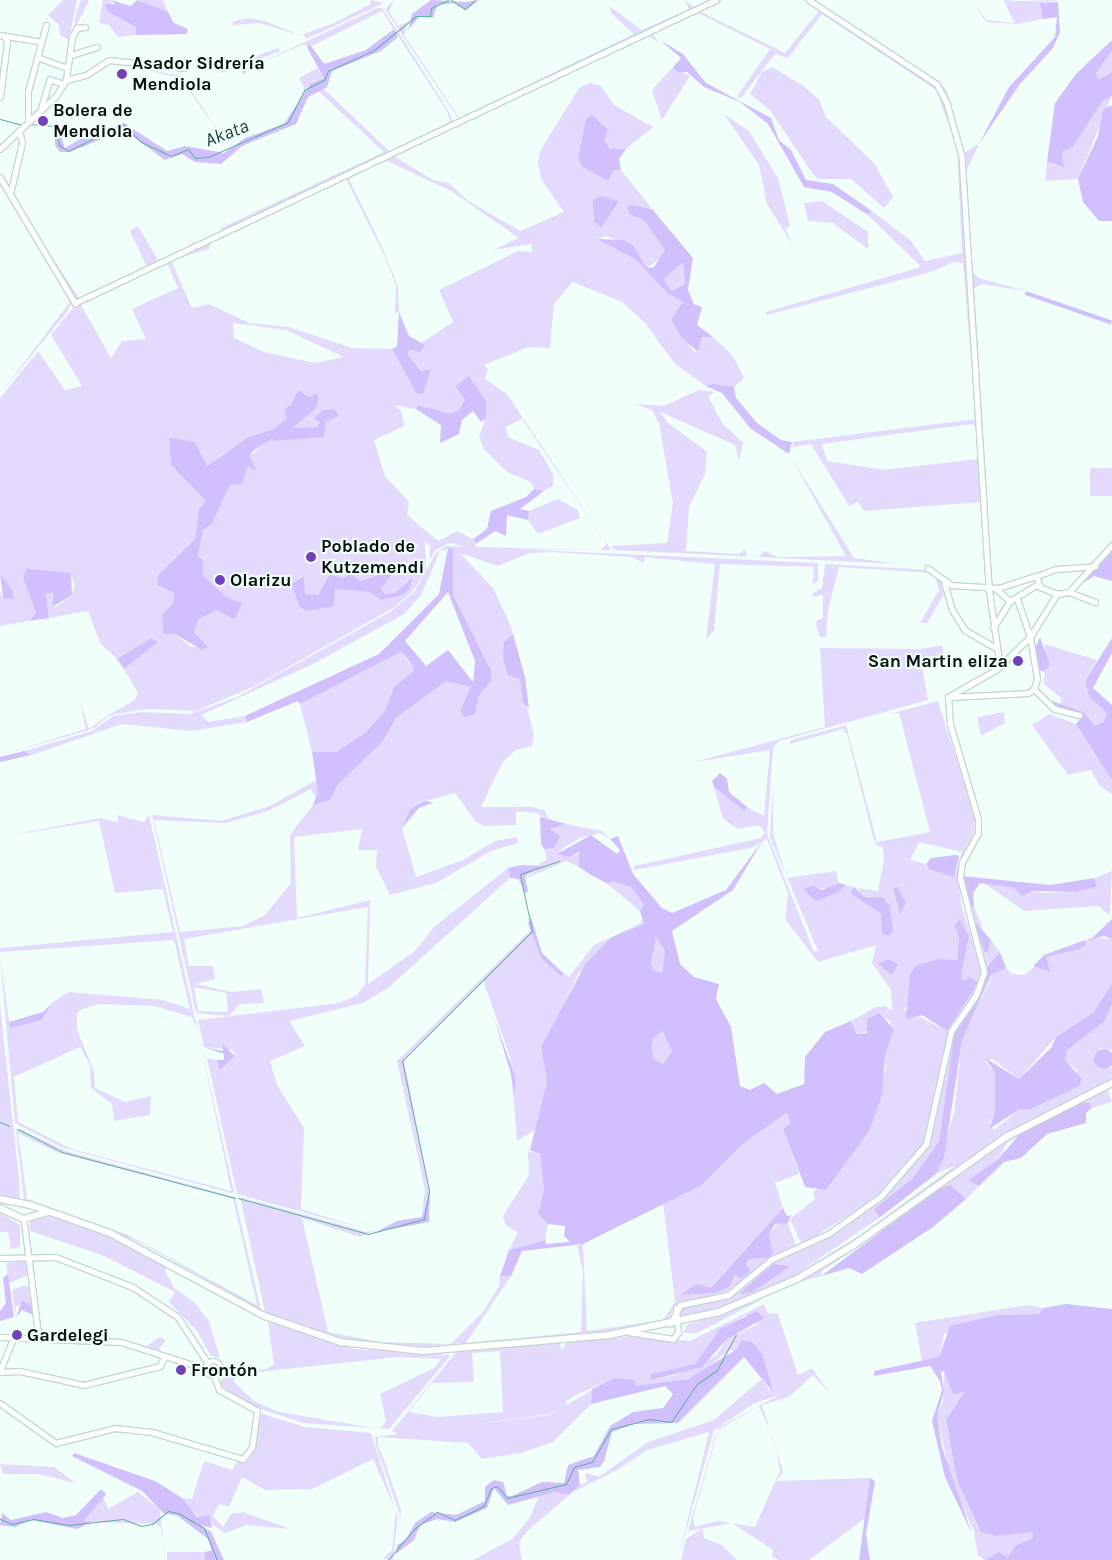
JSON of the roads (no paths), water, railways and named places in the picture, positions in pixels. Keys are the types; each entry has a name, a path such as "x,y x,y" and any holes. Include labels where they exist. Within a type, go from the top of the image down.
{"main road":[{"path":"0,1199 31,1205 156,1254 265,1316 341,1342 441,1350 628,1332 692,1320 757,1298 824,1264 1006,1137 1112,1083"},
{"path":"14,1212 16,1202"},
{"path":"30,1214 31,1205"},
{"path":"0,1208 14,1212 24,1218 30,1214 49,1212"}],"street":[{"path":"0,177 75,304 716,0"},
{"path":"809,0 937,84 947,103 962,156 992,587 994,647 1000,664"},
{"path":"28,123 28,91 40,58 39,41 46,25"},
{"path":"0,149 41,110 64,82 71,55 72,37 77,28 85,27"},
{"path":"2,35 39,41"},
{"path":"0,97 8,42 2,35"},
{"path":"71,55 97,47"},
{"path":"40,58 67,68"},
{"path":"41,110 50,79 64,82 86,75 110,60 185,68"},
{"path":"10,195 22,143 19,131"},
{"path":"1069,592 1095,566 1112,545"},
{"path":"945,584 992,587 1037,576 1056,569 1095,566"},
{"path":"928,568 939,573 945,584 949,604 965,630 994,647"},
{"path":"1037,576 1038,584"},
{"path":"993,628 1010,602 1017,600 1038,584"},
{"path":"1038,584 1057,594 1069,592 1095,602"},
{"path":"992,587 1010,602"},
{"path":"948,697 1000,664 1030,637 1057,594"},
{"path":"948,697 1028,693 1034,689 1038,680 1030,637 1017,600"},
{"path":"1034,689 1055,709 1079,715"},
{"path":"676,1308 728,1294 772,1259 820,1239 881,1196 926,1144 951,1031 976,994 984,972 960,878 962,862 978,833 978,819 950,724 948,697"},
{"path":"24,1218 39,1337"},
{"path":"0,1258 29,1255 77,1263 153,1298 178,1317 208,1363"},
{"path":"673,1324 676,1308"},
{"path":"628,1332 673,1339 678,1332 673,1324 676,1308"},
{"path":"675,1315 692,1320"},
{"path":"14,1337 0,1371 20,1371 84,1385 160,1366 164,1357"},
{"path":"0,1338 39,1337 121,1342 206,1369 214,1376 219,1390 257,1411 250,1453 240,1460 152,1432 115,1428 56,1444 0,1405"},
{"path":"208,1363 215,1361 221,1367 214,1376"},
{"path":"206,1369 208,1363"}],"waterway":[{"name":"Akata","path":"30,124 54,126 59,145 68,151 123,124 141,142 171,156 188,149 195,158 208,157 288,122 304,90 324,80 328,71 374,50 416,16 430,16 431,8 448,0"},
{"name":"Akata","path":"451,0 465,9 475,0"},
{"name":"Akata","path":"0,119 23,125"},
{"path":"238,1198 368,1234 424,1219 429,1190 402,1061 532,931 520,874 559,861"},
{"path":"0,1122 9,1126"},
{"path":"18,1129 62,1152 235,1198"},
{"path":"388,1560 414,1529 437,1512 455,1520 484,1506 491,1488 497,1486 507,1498 566,1484 574,1467 592,1462 611,1429 650,1419 671,1422 697,1384 717,1370 736,1335"},
{"path":"0,1519 12,1524 34,1519 68,1525 123,1519 141,1526 152,1524 168,1511 178,1513 204,1528 217,1560"}],"place":[{"name":"Asador Sidrería Mendiola","path":"122,74"},
{"name":"Bolera de Mendiola","path":"43,121"},
{"name":"Poblado de Kutzemendi","path":"311,557"},
{"name":"Olarizu","path":"220,580"},
{"name":"San Martin eliza","path":"1018,661"},
{"name":"Gardelegi","path":"17,1335"},
{"name":"Frontón","path":"181,1370"}]}
